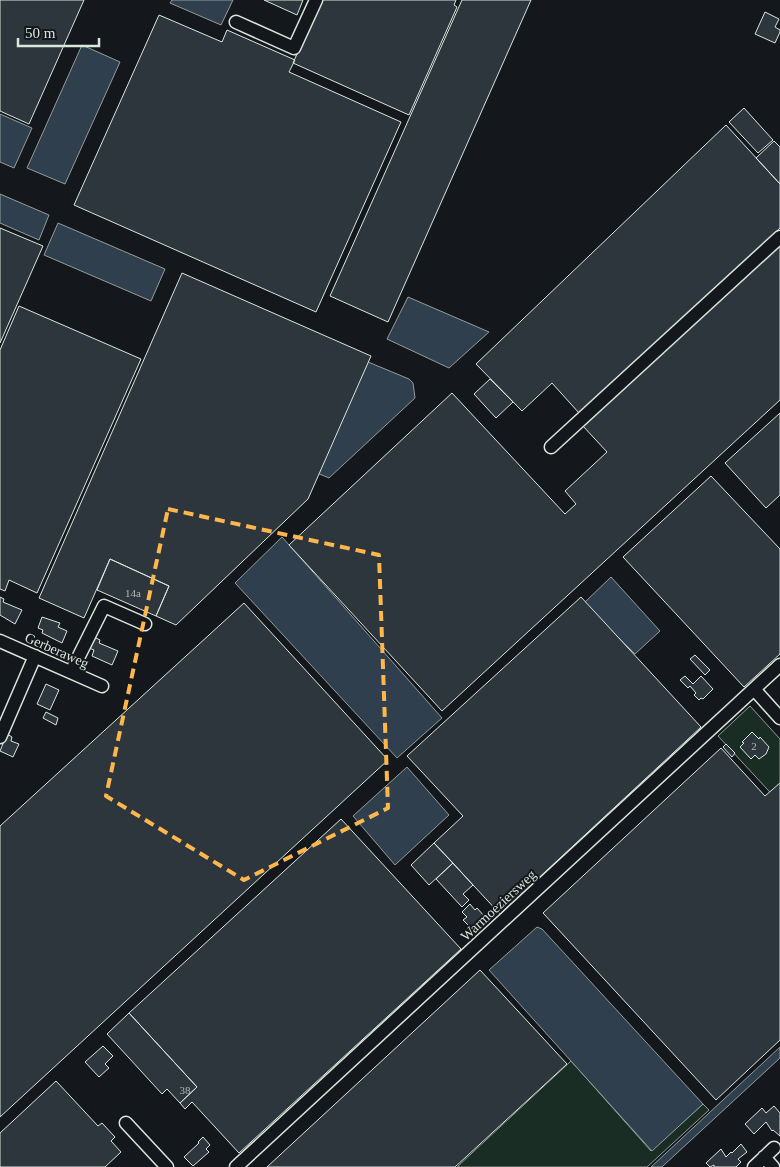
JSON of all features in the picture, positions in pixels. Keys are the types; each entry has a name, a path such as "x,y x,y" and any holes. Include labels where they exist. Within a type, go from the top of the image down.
{"street":[{"path":"236,22 294,48 316,0"},
{"path":"550,447 780,236"},
{"path":"71,672 104,606 145,624"},
{"name":"Gerberaweg","path":"0,641 102,686"},
{"path":"0,737 35,656"},
{"name":"Warmoeziersweg","path":"236,1167 780,665"},
{"path":"754,689 780,718"},
{"path":"126,1123 167,1167"},
{"path":"754,1167 774,1148"},
{"path":"764,1157 773,1167"}],"highlighted area":[{"path":"168,509 379,555 388,808 244,880 106,796"}],"green space":[{"path":"750,706 780,739 780,803 718,736"},
{"path":"571,1061 651,1151 703,1104 709,1110 647,1167 457,1167"}],"water":[{"path":"172,0 233,0 221,25 170,3"},
{"path":"82,45 120,62 65,184 27,168"},
{"path":"0,114 32,128 14,168 0,162"},
{"path":"0,194 49,215 39,240 0,223"},
{"path":"58,223 165,269 151,301 44,255"},
{"path":"408,297 489,332 449,368 387,339"},
{"path":"332,347 409,379 413,383 415,398 329,478 282,458"},
{"path":"282,537 442,718 397,758 235,583"},
{"path":"611,577 660,631 635,654 584,603"},
{"path":"407,767 449,815 395,865 353,816"},
{"path":"537,927 542,929 703,1104 652,1151 489,970"},
{"path":"780,1047 780,1058 662,1167 651,1167"}],"building":[{"path":"0,0 84,0 29,124 0,111"},
{"path":"264,0 303,0 297,15"},
{"path":"321,0 456,0 454,5 457,7 409,115 293,63"},
{"path":"462,0 531,0 388,322 330,296"},
{"path":"765,12 779,19 775,27 780,32 775,43 755,34"},
{"path":"159,15 222,42 227,30 295,60 289,72 401,122 316,312 74,205"},
{"path":"744,108 773,140 758,153 729,122"},
{"path":"726,125 780,184 780,228 579,413 552,383 522,411 476,364"},
{"path":"774,141 780,147 780,184 756,158"},
{"path":"0,228 43,246 0,343"},
{"path":"780,241 780,400 442,711 289,545 452,393 565,514 576,504 565,491 607,452 582,425"},
{"path":"182,273 371,356 308,499 176,625 156,616 169,586 110,559 84,618 39,598"},
{"path":"19,306 141,359 37,593 9,580 5,591 0,589 0,350"},
{"path":"490,379 513,402 496,418 474,394"},
{"path":"780,413 780,495 766,508 725,463"},
{"path":"711,476 780,549 780,654 744,687 623,557"},
{"path":"110,559 169,586 156,616 97,590"},
{"path":"0,597 4,599 3,602 22,610 15,624 0,615"},
{"path":"581,597 701,727 500,914 434,843 463,816 407,756"},
{"path":"244,603 388,760 0,1117 0,826"},
{"path":"42,617 60,623 58,627 67,631 62,643 42,633 43,630 38,628"},
{"path":"94,637 100,640 99,643 118,651 112,665 92,656 94,650 89,648"},
{"path":"695,655 710,670 705,675 690,659"},
{"path":"685,676 693,684 701,676 713,689 703,699 699,700 694,695 696,693 690,686 688,688 680,680"},
{"path":"46,684 59,690 50,710 37,704"},
{"path":"46,712 58,718 56,725 43,718"},
{"path":"752,732 759,739 760,737 769,747 766,754 759,759 755,755 751,759 740,747 744,743 742,742"},
{"path":"7,734 12,737 11,741 19,744 13,757 0,751"},
{"path":"726,744 735,753 732,757 723,747"},
{"path":"721,748 765,796 780,783 780,1040 716,1100 543,913"},
{"path":"341,819 461,949 239,1153 192,1102 185,1109 180,1103 197,1087 129,1013"},
{"path":"434,843 453,863 429,885 411,865"},
{"path":"453,863 473,885 463,894 469,900 462,907 436,879"},
{"path":"470,904 475,910 477,908 485,917 480,924 479,922 472,929 463,920 467,917 462,912"},
{"path":"480,970 567,1064 455,1167 267,1167"},
{"path":"129,1013 197,1087 180,1103 167,1089 162,1094 107,1034"},
{"path":"103,1046 113,1056 105,1064 109,1068 99,1077 85,1062"},
{"path":"56,1081 98,1126 102,1123 115,1137 111,1141 121,1152 105,1167 0,1167 0,1133"},
{"path":"774,1106 780,1113 780,1136 772,1131 766,1122 754,1134 745,1124 762,1108 766,1113"},
{"path":"203,1137 210,1145 206,1149 209,1152 193,1166 184,1157"},
{"path":"741,1144 747,1152 738,1159 741,1162 736,1167 714,1167 714,1165 710,1167 706,1163 721,1149 726,1157"}]}
